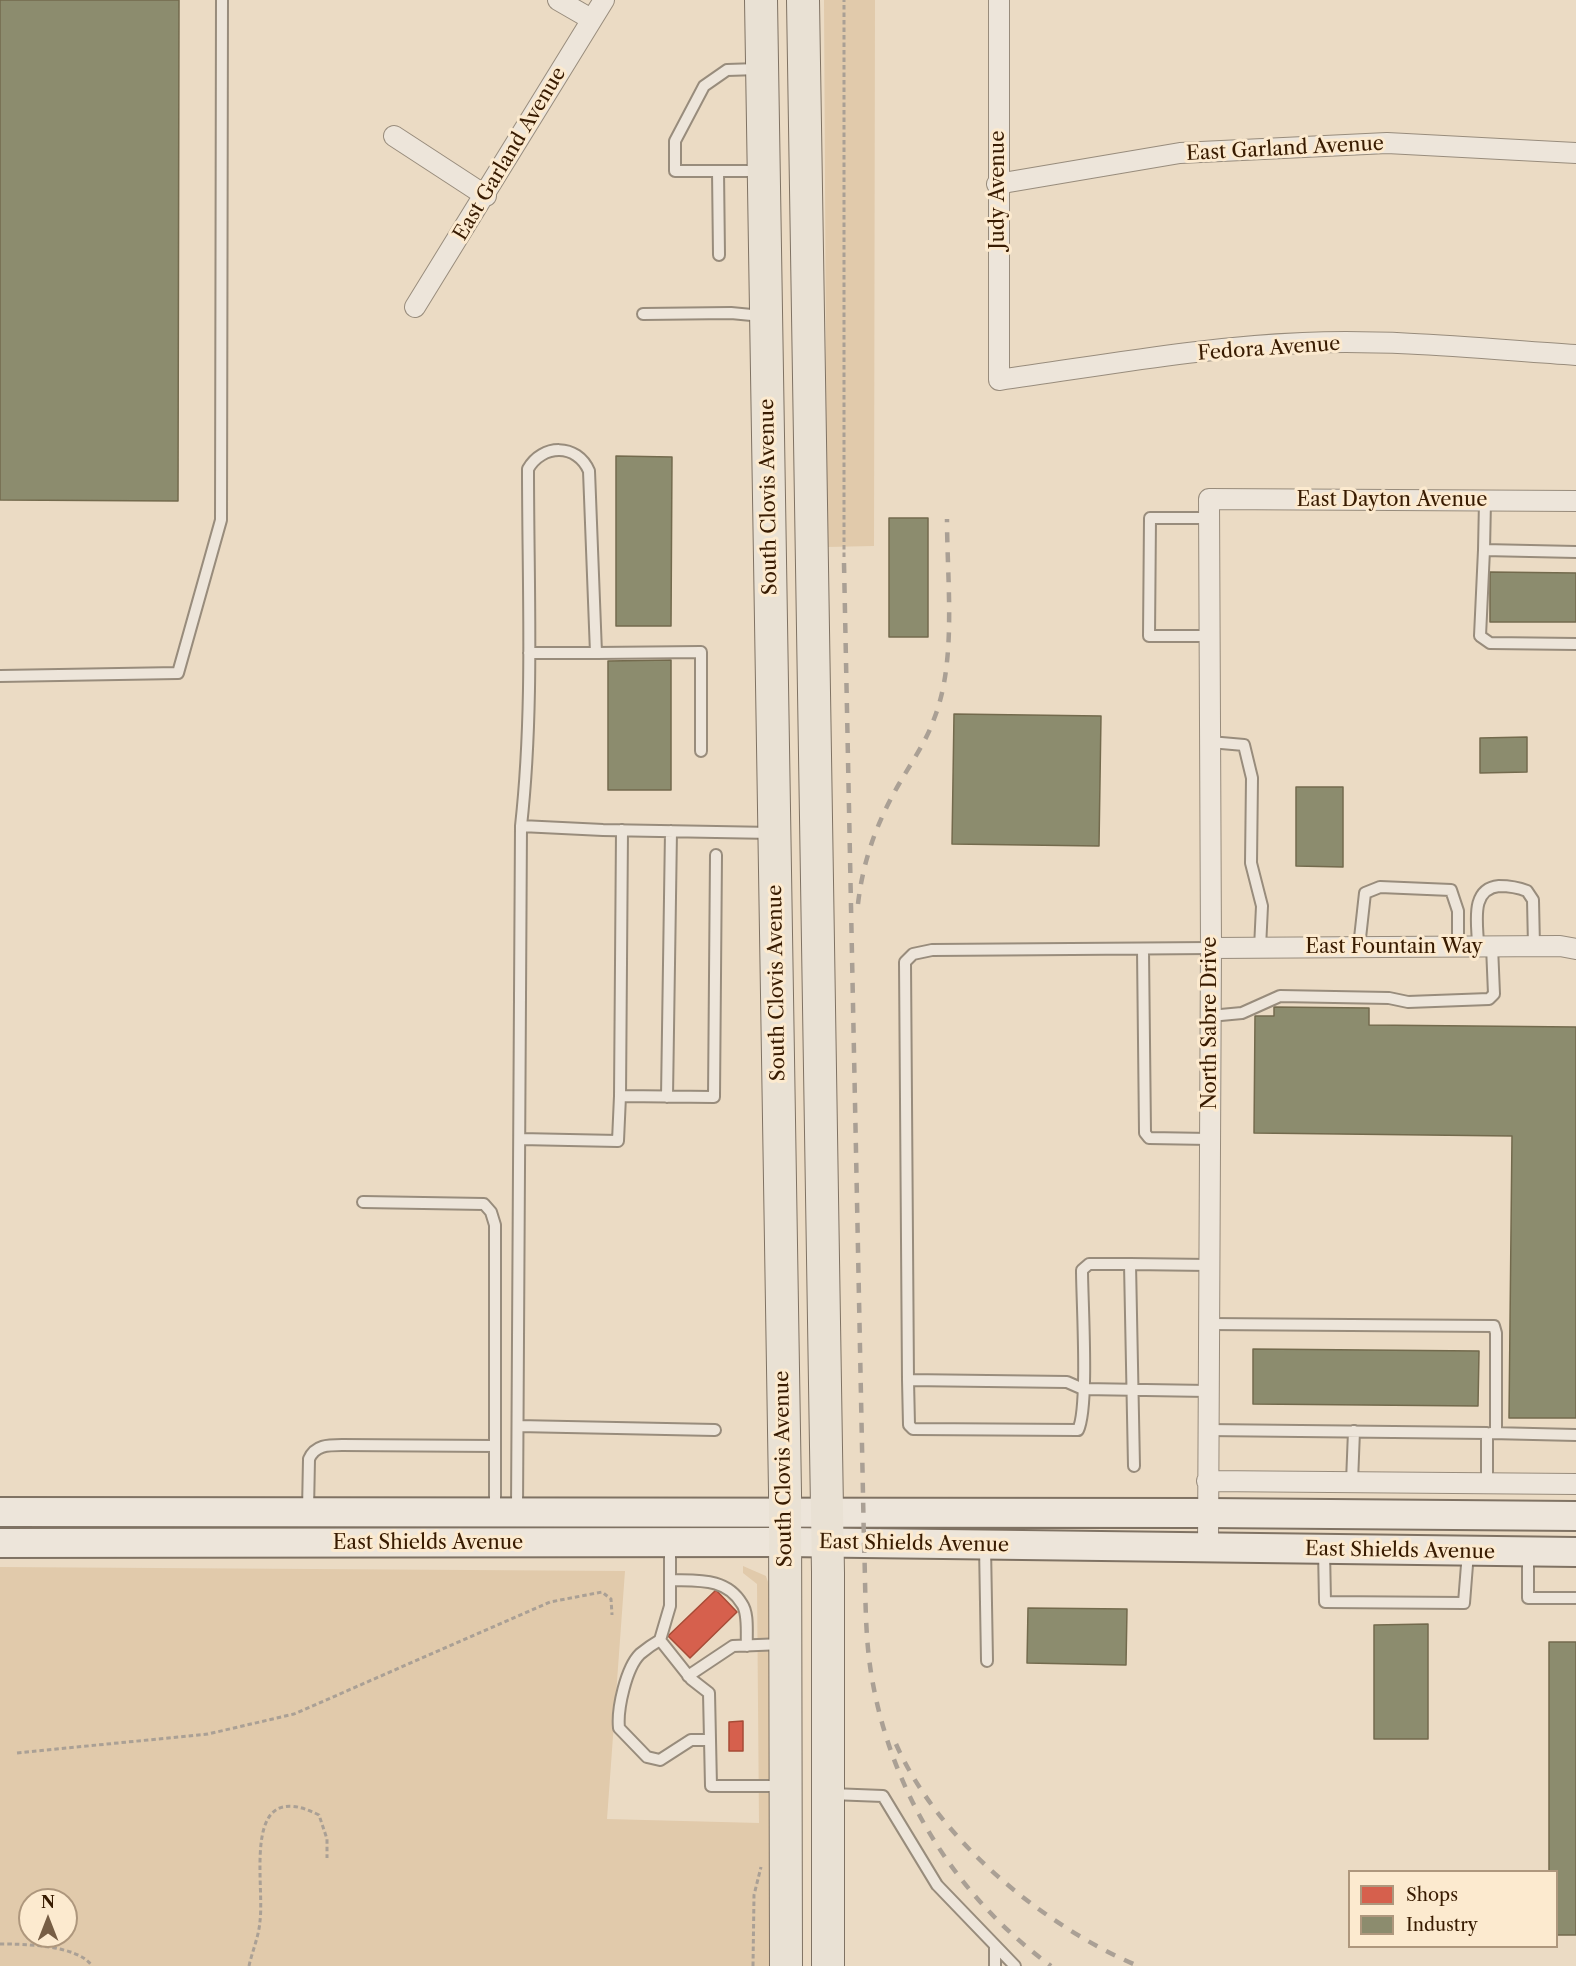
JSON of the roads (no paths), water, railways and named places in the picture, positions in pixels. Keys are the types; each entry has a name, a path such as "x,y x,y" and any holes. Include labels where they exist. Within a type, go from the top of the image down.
{"main road":[{"name":"South Clovis Avenue","path":"761,0 785,1527 786,1966"},
{"path":"783,0 786,77 805,127"},
{"name":"South Clovis Avenue","path":"803,0 827,1512 828,1966"},
{"path":"764,171 779,183 784,301 792,311 808,318"},
{"path":"766,316 775,318 786,330 787,450 790,483 811,527"},
{"name":"East Shields Avenue","path":"0,1512 506,1513 785,1527 827,1543 1576,1552"},
{"name":"East Shields Avenue","path":"0,1543 670,1543 785,1527 827,1512 1576,1516"},
{"path":"278,1543 351,1528 480,1527 506,1513"}],"street":[{"path":"558,0 591,20"},
{"name":"East Garland Avenue","path":"415,307 604,0"},
{"name":"Judy Avenue","path":"999,0 997,184 999,380"},
{"path":"394,136 486,195"},
{"name":"East Garland Avenue","path":"997,184 1180,153 1387,143 1576,153"},
{"name":"Fedora Avenue","path":"999,380 1180,355 1303,343 1421,345 1576,355"},
{"name":"East Dayton Avenue","path":"1209,508 1576,501"},
{"name":"North Sabre Drive","path":"1208,1547 1211,948 1209,508"},
{"name":"East Fountain Way","path":"1211,948 1534,946 1576,949"},
{"path":"1207,1482 1576,1484"}],"lane":[{"path":"0,676 178,673 221,520 222,0"},
{"path":"762,69 727,70 704,86 675,141 675,171 764,171"},
{"path":"718,171 719,255"},
{"path":"643,314 731,313 766,316"},
{"path":"506,1513 518,1426 521,825 525,786 529,653 528,470 542,453 551,450 571,452 585,461 589,471 596,653"},
{"path":"1485,501 1480,636 1490,643 1576,644"},
{"path":"1209,508 1150,518 1149,636 1210,636"},
{"path":"1484,550 1576,552"},
{"path":"529,653 701,652 701,751"},
{"path":"1210,742 1244,745 1252,778 1251,863 1262,906 1260,948"},
{"path":"521,825 622,830 774,833"},
{"path":"520,1139 618,1141 622,830"},
{"path":"667,1097 671,831"},
{"path":"620,1096 714,1097 716,855"},
{"path":"1210,1016 1242,1013 1280,996 1389,998 1408,1002 1489,999 1494,994 1478,902 1481,893 1487,888 1507,886 1527,891 1533,900 1534,946"},
{"path":"1359,947 1365,892 1380,887 1450,890 1458,910 1458,947"},
{"path":"1209,1265 1089,1264 1082,1270 1083,1389 1081,1423 1078,1430 913,1429 909,1425 904,962 913,954 932,951 1211,948"},
{"path":"1143,950 1145,1133 1149,1138 1210,1139"},
{"path":"363,1202 484,1204 490,1212 495,1225 495,1446 506,1513"},
{"path":"1130,1264 1134,1466"},
{"path":"1208,1324 1494,1326 1496,1333 1487,1483"},
{"path":"908,1380 1067,1382 1083,1389 1208,1391"},
{"path":"518,1426 715,1430"},
{"path":"1207,1430 1576,1435"},
{"path":"1352,1482 1354,1431"},
{"path":"308,1512 309,1459 320,1447 342,1445 495,1446"},
{"path":"670,1543 670,1606 660,1640 638,1656 631,1670 618,1707 619,1728 647,1756 660,1760 691,1740 710,1740"},
{"path":"985,1545 987,1661"},
{"path":"1324,1549 1324,1602 1464,1603 1468,1552"},
{"path":"1528,1552 1528,1598 1576,1598"},
{"path":"670,1581 712,1582 726,1587 742,1604 747,1646"},
{"path":"660,1640 688,1676 709,1694 711,1786 786,1786"},
{"path":"688,1676 733,1646 786,1644"},
{"path":"828,1794 883,1796 937,1885 1015,1966"},
{"path":"995,1947 995,1966"}],"railway":[{"path":"858,904 863,872 878,827 891,798 927,736 941,696 946,672 949,621 947,519"},
{"path":"844,563 864,1544 870,1667 883,1726 897,1766 914,1805 935,1842 959,1877 987,1909 1051,1966"},
{"path":"896,1744 938,1814 966,1846 998,1876 1066,1928 1138,1966"}]}
